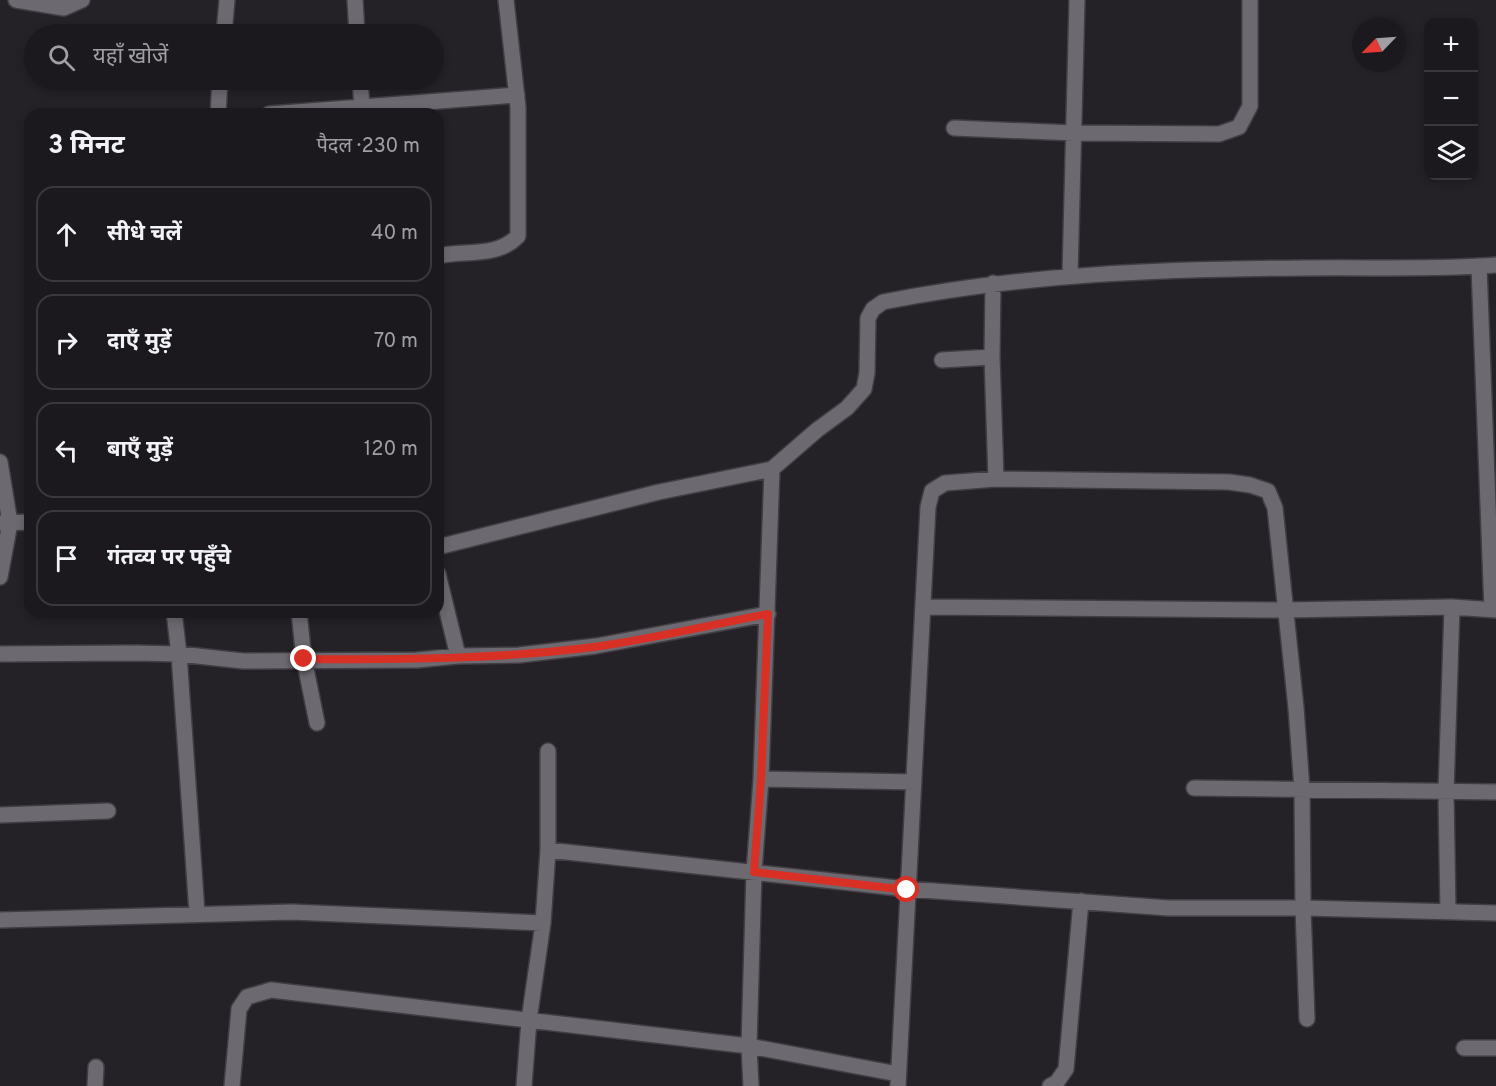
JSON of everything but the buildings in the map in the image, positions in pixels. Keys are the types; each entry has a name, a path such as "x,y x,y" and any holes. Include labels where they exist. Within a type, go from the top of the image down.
{"street":[{"path":"16,0 64,8 82,0"},
{"path":"225,24 227,0"},
{"path":"355,0 356,24"},
{"path":"444,255 496,250 509,245 518,236 517,95 506,0"},
{"path":"1070,275 1077,0"},
{"path":"954,128 1075,133 1219,134 1239,127 1250,106 1250,0"},
{"path":"218,108 219,90"},
{"path":"361,90 362,107"},
{"path":"349,108 517,95"},
{"path":"444,546 659,492 771,470 817,430 847,408 864,389 867,373 868,318 873,309 883,302 993,283 1070,275 1496,265"},
{"path":"924,607 1285,610 1452,607 1494,610 1479,266"},
{"path":"993,283 992,357 996,480"},
{"path":"942,360 992,357"},
{"path":"0,462 5,523 0,577"},
{"path":"751,1086 749,1047 754,872 761,779 768,614 771,470"},
{"path":"232,1086 239,1010 247,997 271,990 749,1047 898,1080 924,607 927,507 932,491 945,483 996,480 1229,482 1268,491 1275,508 1302,789 1307,1019"},
{"path":"5,523 24,522"},
{"path":"444,599 458,656"},
{"path":"1448,912 1446,792 1452,607"},
{"path":"0,654 179,654 243,661 417,660 458,656 519,655 596,646 768,614"},
{"path":"175,618 197,913"},
{"path":"300,618 304,659 317,723"},
{"path":"524,1086 529,1020 543,923 548,850 548,751"},
{"path":"761,779 914,782"},
{"path":"1194,788 1496,792"},
{"path":"0,815 108,811"},
{"path":"548,850 907,890 1169,908 1303,908 1496,913"},
{"path":"1050,1086 1057,1082 1066,1069 1081,901"},
{"path":"0,920 292,912 543,923"},
{"path":"1464,1048 1496,1048"},
{"path":"95,1086 96,1067"}],"route":[{"path":"304,659 417,660 458,656 519,655 596,646 768,614 761,779 754,872 907,890"}]}
